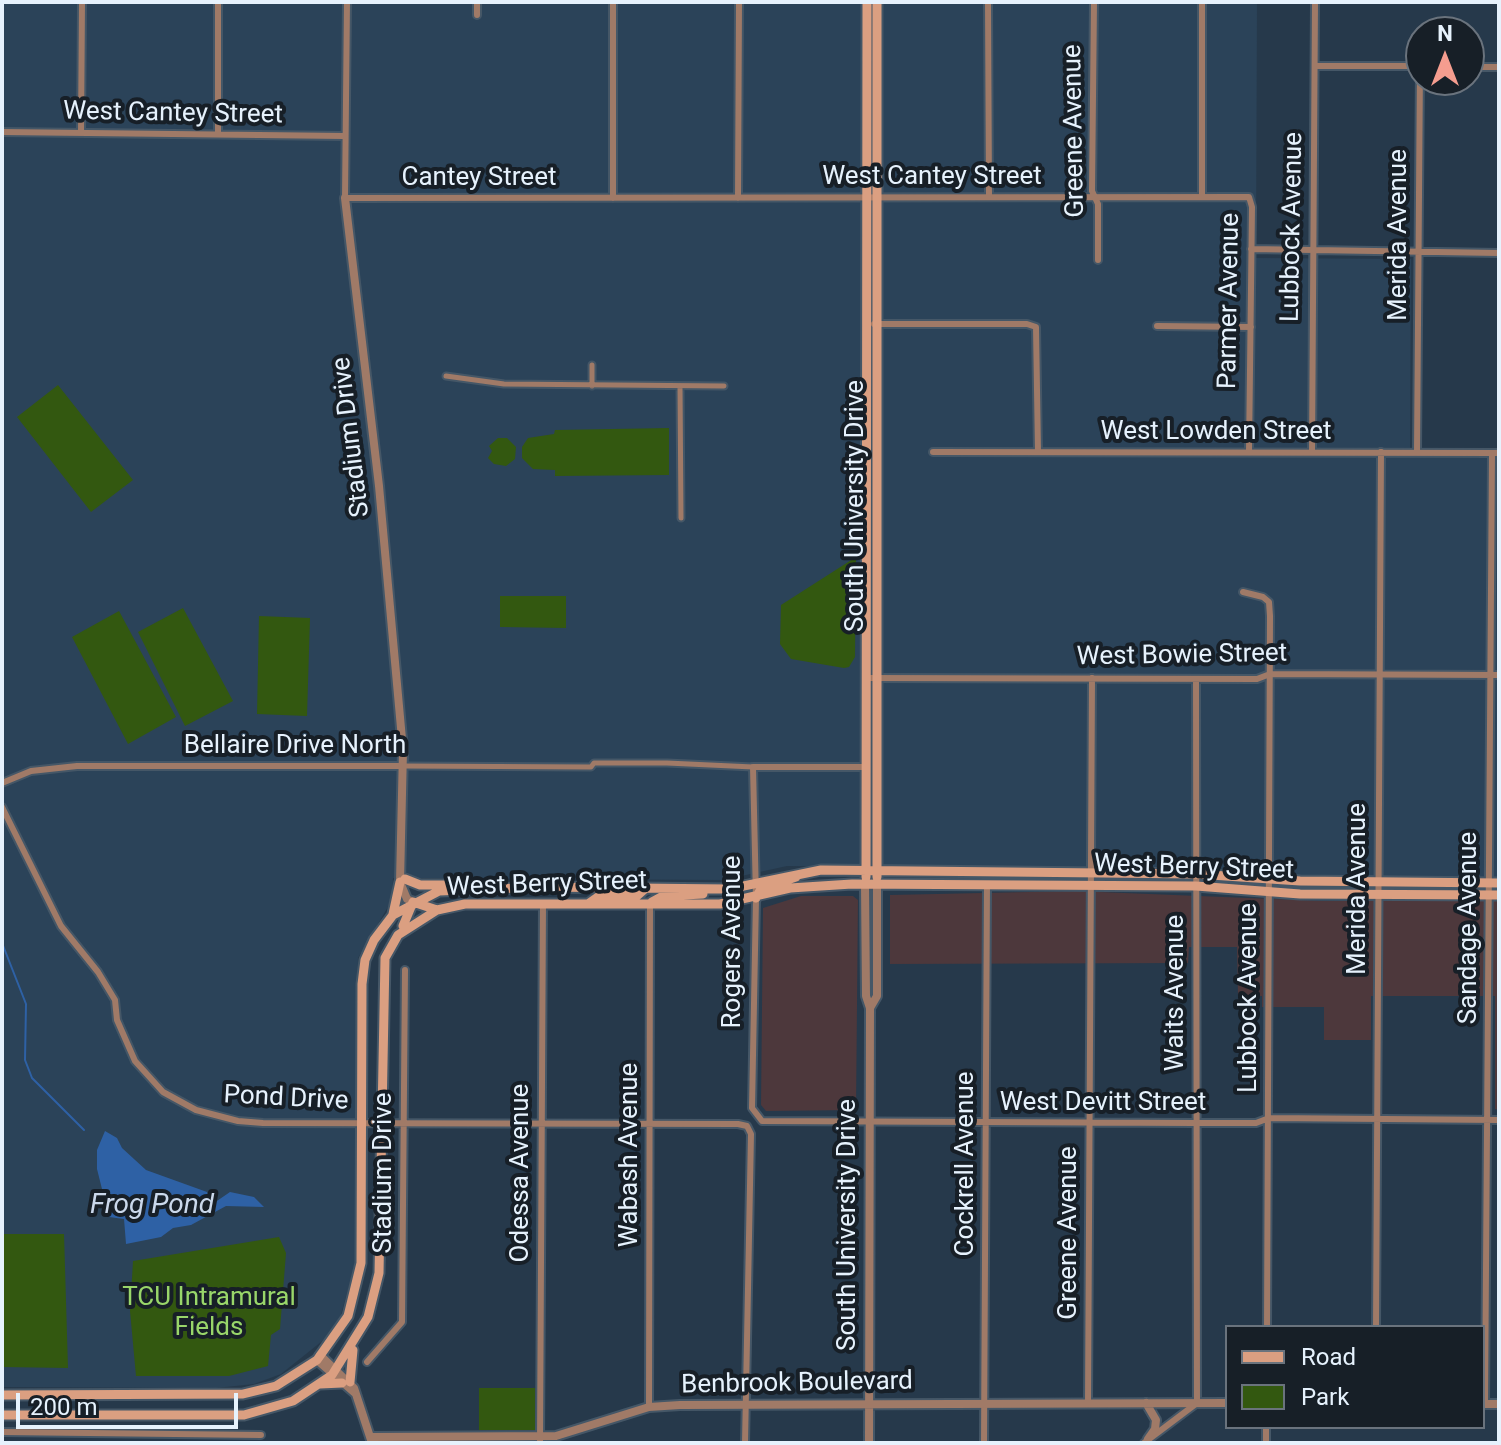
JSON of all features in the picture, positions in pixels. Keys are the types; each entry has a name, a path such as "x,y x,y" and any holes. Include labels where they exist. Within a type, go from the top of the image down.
{"main road":[{"name":"South University Drive","path":"865,884 871,871 878,678 879,324 867,2"},
{"name":"South University Drive","path":"877,2 867,324 866,678 871,871 877,884"},
{"name":"West Berry Street","path":"2,1395 243,1394 276,1386 318,1358 348,1316 359,1277 363,972 374,940 393,915 439,891 483,887 718,889 807,872 871,871 1196,874 1269,879 1494,883"},
{"path":"756,898 761,889 807,872"},
{"path":"987,884 1028,872"},
{"path":"393,915 402,881 420,885 483,887"},
{"name":"West Berry Street","path":"398,935 437,910 465,904 720,904 798,887 865,884 1196,886 1268,892 1494,895"},
{"path":"588,904 598,897 637,896 646,888"},
{"path":"650,904 663,896 703,894 718,889"},
{"path":"2,1415 244,1415 284,1405 334,1372 368,1317 379,1273 385,1121 383,974 387,952 410,917 413,902 437,910"},
{"path":"320,1384 346,1383 354,1343"}],"street":[{"path":"81,133 82,2"},
{"path":"218,2 218,134"},
{"name":"Stadium Drive","path":"347,2 345,198 379,486 403,766 402,881"},
{"path":"477,2 477,15"},
{"path":"613,2 613,198"},
{"path":"738,198 739,2"},
{"path":"988,2 989,196"},
{"name":"Greene Avenue","path":"1094,2 1092,191 1095,196 1098,260"},
{"path":"1202,2 1202,195"},
{"name":"Lubbock Avenue","path":"1312,452 1315,2"},
{"path":"1315,66 1405,66"},
{"name":"Merida Avenue","path":"1417,452 1421,96"},
{"name":"West Cantey Street","path":"2,132 344,136"},
{"name":"West Cantey Street","path":"613,198 1202,195 1251,198"},
{"name":"Cantey Street","path":"345,198 613,198"},
{"name":"Parmer Avenue","path":"1249,451 1251,198"},
{"path":"1251,249 1499,253"},
{"path":"867,324 1035,326 1038,452"},
{"path":"1157,326 1251,327"},
{"path":"592,365 592,386"},
{"path":"446,376 501,384 724,386"},
{"path":"680,386 681,518"},
{"name":"West Lowden Street","path":"933,452 1496,453"},
{"name":"Merida Avenue","path":"1376,1325 1381,452"},
{"name":"Sandage Avenue","path":"1485,1325 1494,895 1496,453"},
{"name":"Lubbock Avenue","path":"1243,592 1263,597 1269,602 1267,1325"},
{"name":"West Bowie Street","path":"866,678 1257,679 1270,674 1495,675"},
{"name":"Greene Avenue","path":"1088,1403 1092,678"},
{"name":"Waits Avenue","path":"1196,679 1197,1403"},
{"name":"Bellaire Drive North","path":"2,783 31,771 77,766 591,767 594,763 667,763 753,767"},
{"path":"753,767 866,767"},
{"name":"Rogers Avenue","path":"753,767 756,898 752,1108 756,1116"},
{"name":"Pond Drive","path":"2,807 61,926 98,972 115,1000 126,1046 154,1084 196,1110 238,1121 362,1122"},
{"path":"402,881 407,899 413,902"},
{"name":"South University Drive","path":"865,884 871,1123 869,1443"},
{"name":"South University Drive","path":"870,1008 877,996 877,884"},
{"name":"Cockrell Avenue","path":"984,1443 987,884"},
{"name":"Odessa Avenue","path":"540,1440 543,903"},
{"name":"Wabash Avenue","path":"649,1407 650,904"},
{"name":"Stadium Drive","path":"367,1362 402,1322 405,970"},
{"name":"West Devitt Street","path":"756,1116 769,1123 1256,1123 1269,1118 1499,1120"},
{"path":"362,1122 747,1126 751,1134 745,1443"},
{"path":"318,1358 355,1393 372,1440"},
{"name":"Benbrook Boulevard","path":"372,1440 540,1440 649,1407 869,1402 1225,1403"},
{"path":"1146,1403 1156,1420 1155,1429 1146,1441"},
{"path":"1146,1441 1197,1403"},
{"path":"2,1432 261,1435"},
{"path":"218,1443 220,1434"}],"shaded area":[{"path":"2,2 1257,2 1256,258 1411,259 1410,457 1499,458 1499,877 1282,876 1226,869 787,866 723,880 393,878 392,900 358,958 356,1260 340,1318 326,1338 281,1374 254,1384 216,1388 2,1387"},
{"path":"1075,891 1323,901 1499,901 1499,1110 1495,1109 1495,996 1371,996 1371,1040 1324,1040 1324,1007 1262,1007 1262,996 1238,996 1237,947 1189,947 1188,963 890,964 890,895"},
{"path":"801,896 853,896 858,900 856,1110 766,1111 761,1105 763,908"}],"green space":[{"path":"58,385 133,480 91,512 17,417"},
{"path":"669,428 669,475 555,476 555,470 533,469 522,458 522,447 528,438 554,434 555,430"},
{"path":"498,438 507,438 516,447 515,459 506,466 494,464 488,458 492,451 489,446"},
{"path":"856,557 855,657 849,667 791,659 780,644 781,605"},
{"path":"500,596 566,596 566,628 500,627"},
{"path":"183,608 233,701 185,726 138,632"},
{"path":"119,611 176,717 128,744 72,637"},
{"path":"259,616 310,618 307,716 257,714"},
{"path":"2,1234 64,1234 68,1368 2,1367"},
{"name":"TCU Intramural Fields","path":"279,1237 286,1253 280,1329 271,1335 268,1366 229,1376 136,1376 130,1311 133,1261"},
{"path":"479,1388 535,1388 535,1430 479,1430"}],"water":[{"name":"Frog Pond","path":"105,1131 117,1138 122,1148 146,1170 207,1192 211,1205 230,1192 254,1197 264,1207 226,1206 191,1225 173,1228 161,1237 126,1244 124,1219 109,1217 97,1169 97,1150"}],"waterway":[{"path":"2,943 26,1004 25,1060 32,1078 84,1130"}]}
